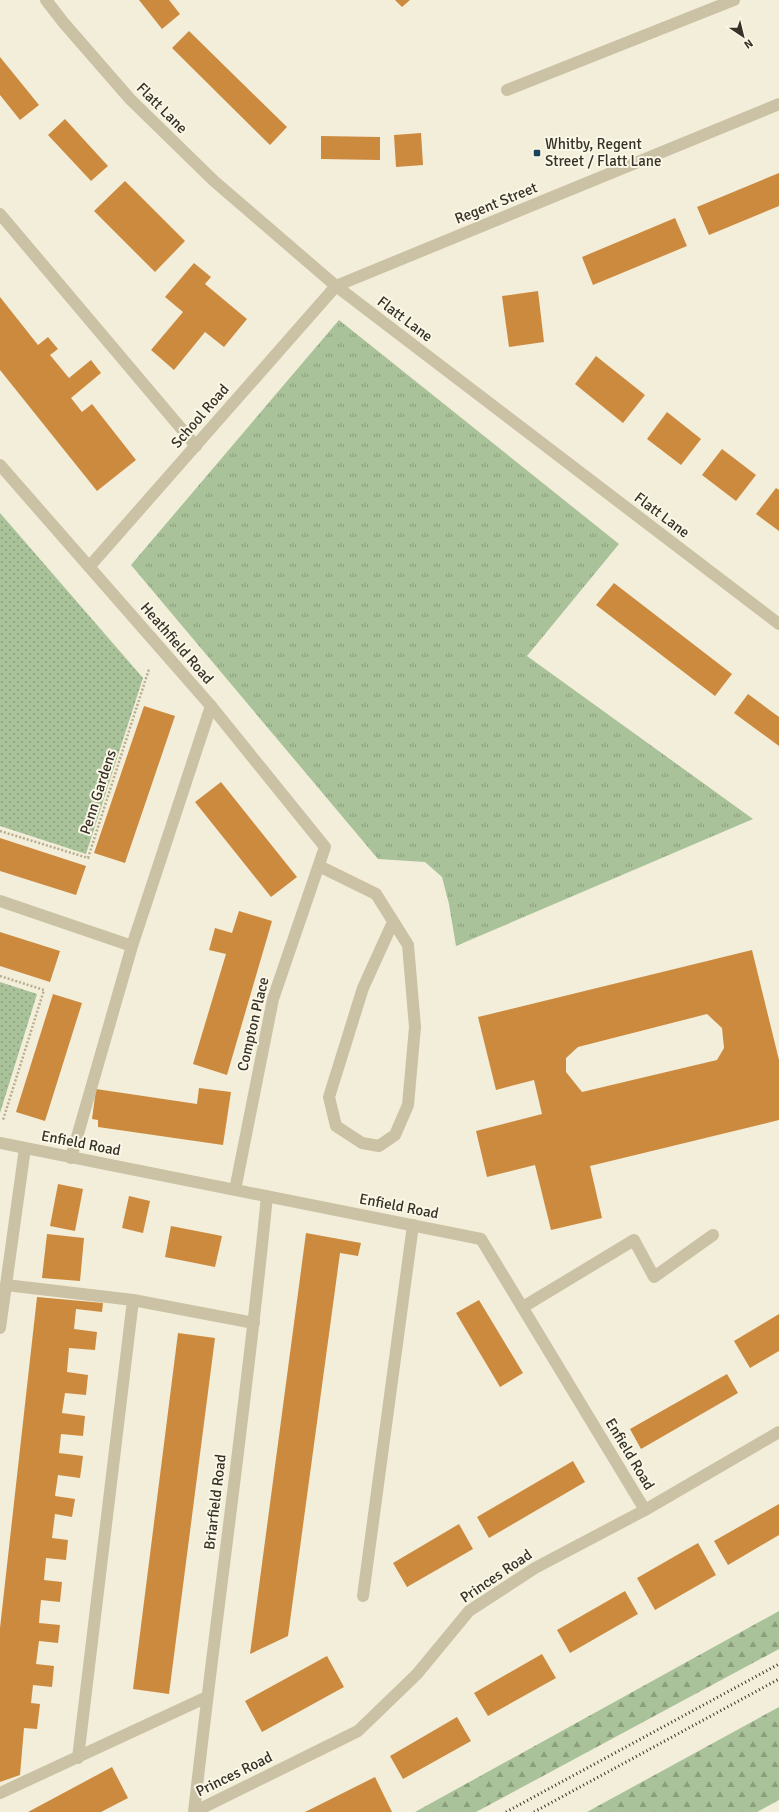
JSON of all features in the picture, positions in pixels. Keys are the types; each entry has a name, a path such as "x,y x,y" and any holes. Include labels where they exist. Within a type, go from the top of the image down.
{"street":[{"name":"Flatt Lane","path":"46,0 63,22 130,99 214,182 336,286 779,624"},
{"path":"507,90 734,0"},
{"name":"Regent Street","path":"336,286 779,104"},
{"path":"0,214 196,446"},
{"name":"School Road","path":"89,567 336,286"},
{"name":"Heathfield Road","path":"0,465 211,706 325,847"},
{"path":"71,1158 132,946 211,706"},
{"name":"Compton Place","path":"235,1190 272,999 325,847"},
{"path":"318,866 376,894 408,945 415,1027 408,1105 395,1135 379,1146 362,1143 336,1126 329,1097 363,988 393,922"},
{"path":"0,901 132,946"},
{"name":"Enfield Road","path":"0,1143 481,1239 645,1510"},
{"path":"0,1328 25,1148"},
{"name":"Briarfield Road","path":"194,1812 254,1323 266,1196"},
{"path":"363,1596 414,1225"},
{"path":"523,1308 634,1240 654,1276 713,1235"},
{"path":"6,1286 133,1300 254,1323"},
{"path":"78,1758 133,1300"},
{"name":"Princes Road","path":"194,1812 358,1731 417,1674 469,1611 535,1568 645,1510 779,1432"},
{"path":"0,1793 207,1697"}],"path":[{"name":"Penn Gardens","path":"0,830 88,858 157,645"},
{"path":"0,976 44,990 2,1123"}],"green space":[{"path":"339,320 619,544 527,656 753,819 456,946 449,904 442,877 425,862 378,859 131,565"},
{"path":"0,513 143,678 86,854 0,826"},
{"path":"0,982 37,994 0,1113"},
{"path":"779,1611 779,1649 476,1812 415,1812"},
{"path":"779,1707 779,1800 757,1812 587,1812"}],"building":[{"path":"139,0 169,0 180,14 162,29"},
{"path":"395,0 410,0 402,7"},
{"path":"189,31 287,127 270,145 172,48"},
{"path":"0,57 39,105 20,120 0,95"},
{"path":"65,119 108,166 91,181 48,135"},
{"path":"421,133 423,165 396,167 394,135"},
{"path":"321,136 380,137 380,160 321,159"},
{"path":"779,173 779,206 709,235 697,207"},
{"path":"125,181 185,241 155,272 94,211"},
{"path":"675,218 687,246 593,285 582,257"},
{"path":"194,263 211,277 205,284 247,319 224,347 205,332 174,370 151,350 183,312 165,297"},
{"path":"538,291 544,342 509,347 502,296"},
{"path":"0,297 38,345 48,337 58,349 50,355 69,378 91,360 101,373 71,398 82,412 92,404 136,460 97,491 0,370"},
{"path":"596,356 645,395 623,423 575,384"},
{"path":"667,412 701,439 681,465 647,439"},
{"path":"722,449 756,475 736,501 702,475"},
{"path":"776,488 779,490 779,531 756,514"},
{"path":"614,583 732,674 715,696 596,605"},
{"path":"748,694 779,717 779,746 734,713"},
{"path":"144,706 175,716 125,863 94,853"},
{"path":"221,782 297,877 271,897 195,802"},
{"path":"0,838 86,866 76,895 0,871"},
{"path":"239,911 272,921 227,1075 193,1064 226,954 209,950 215,928 232,933"},
{"path":"0,932 60,951 50,982 0,966"},
{"path":"752,950 779,1060 779,1120 590,1166 602,1218 551,1230 535,1165 487,1177 476,1131 542,1114 534,1080 496,1090 478,1017","holes":["707,1014 722,1028 724,1048 717,1060 582,1092 566,1072 566,1058 578,1047"]},
{"path":"53,994 82,1003 45,1121 16,1112"},
{"path":"199,1088 231,1092 223,1145 98,1127 98,1120 92,1119 96,1089 197,1104"},
{"path":"58,1184 83,1189 75,1231 50,1226"},
{"path":"129,1196 150,1201 143,1233 122,1228"},
{"path":"171,1226 222,1236 215,1267 165,1257"},
{"path":"306,1233 361,1243 358,1256 340,1253 288,1636 250,1654"},
{"path":"47,1234 84,1238 80,1281 42,1278"},
{"path":"37,1297 103,1303 102,1312 76,1309 74,1329 97,1332 95,1350 69,1348 67,1372 88,1375 86,1395 65,1393 62,1413 85,1416 83,1436 61,1434 59,1453 83,1456 80,1478 58,1475 55,1496 75,1499 72,1517 55,1514 52,1538 68,1540 66,1560 46,1558 44,1580 62,1582 60,1602 41,1600 39,1623 60,1625 58,1643 39,1641 36,1664 54,1666 52,1687 33,1685 31,1703 40,1704 37,1729 24,1728 20,1775 0,1782 0,1628"},
{"path":"479,1300 523,1373 500,1387 456,1313"},
{"path":"779,1314 779,1351 750,1368 734,1341"},
{"path":"178,1333 215,1338 169,1694 133,1689"},
{"path":"727,1374 738,1393 641,1449 630,1429"},
{"path":"573,1461 585,1482 489,1538 477,1517"},
{"path":"779,1504 779,1535 728,1565 714,1541"},
{"path":"459,1524 473,1549 407,1587 393,1563"},
{"path":"698,1543 716,1575 655,1610 637,1578"},
{"path":"625,1591 638,1614 570,1653 557,1630"},
{"path":"542,1654 556,1678 488,1716 474,1693"},
{"path":"327,1656 344,1687 262,1732 245,1701"},
{"path":"457,1717 471,1741 403,1779 390,1756"},
{"path":"112,1767 128,1798 101,1812 28,1812"},
{"path":"375,1777 392,1812 305,1812"}],"railway":[{"path":"506,1812 779,1664"},
{"path":"534,1812 779,1679"}],"place":[{"name":"Whitby, Regent Street / Flatt Lane","path":"537,153"}]}
